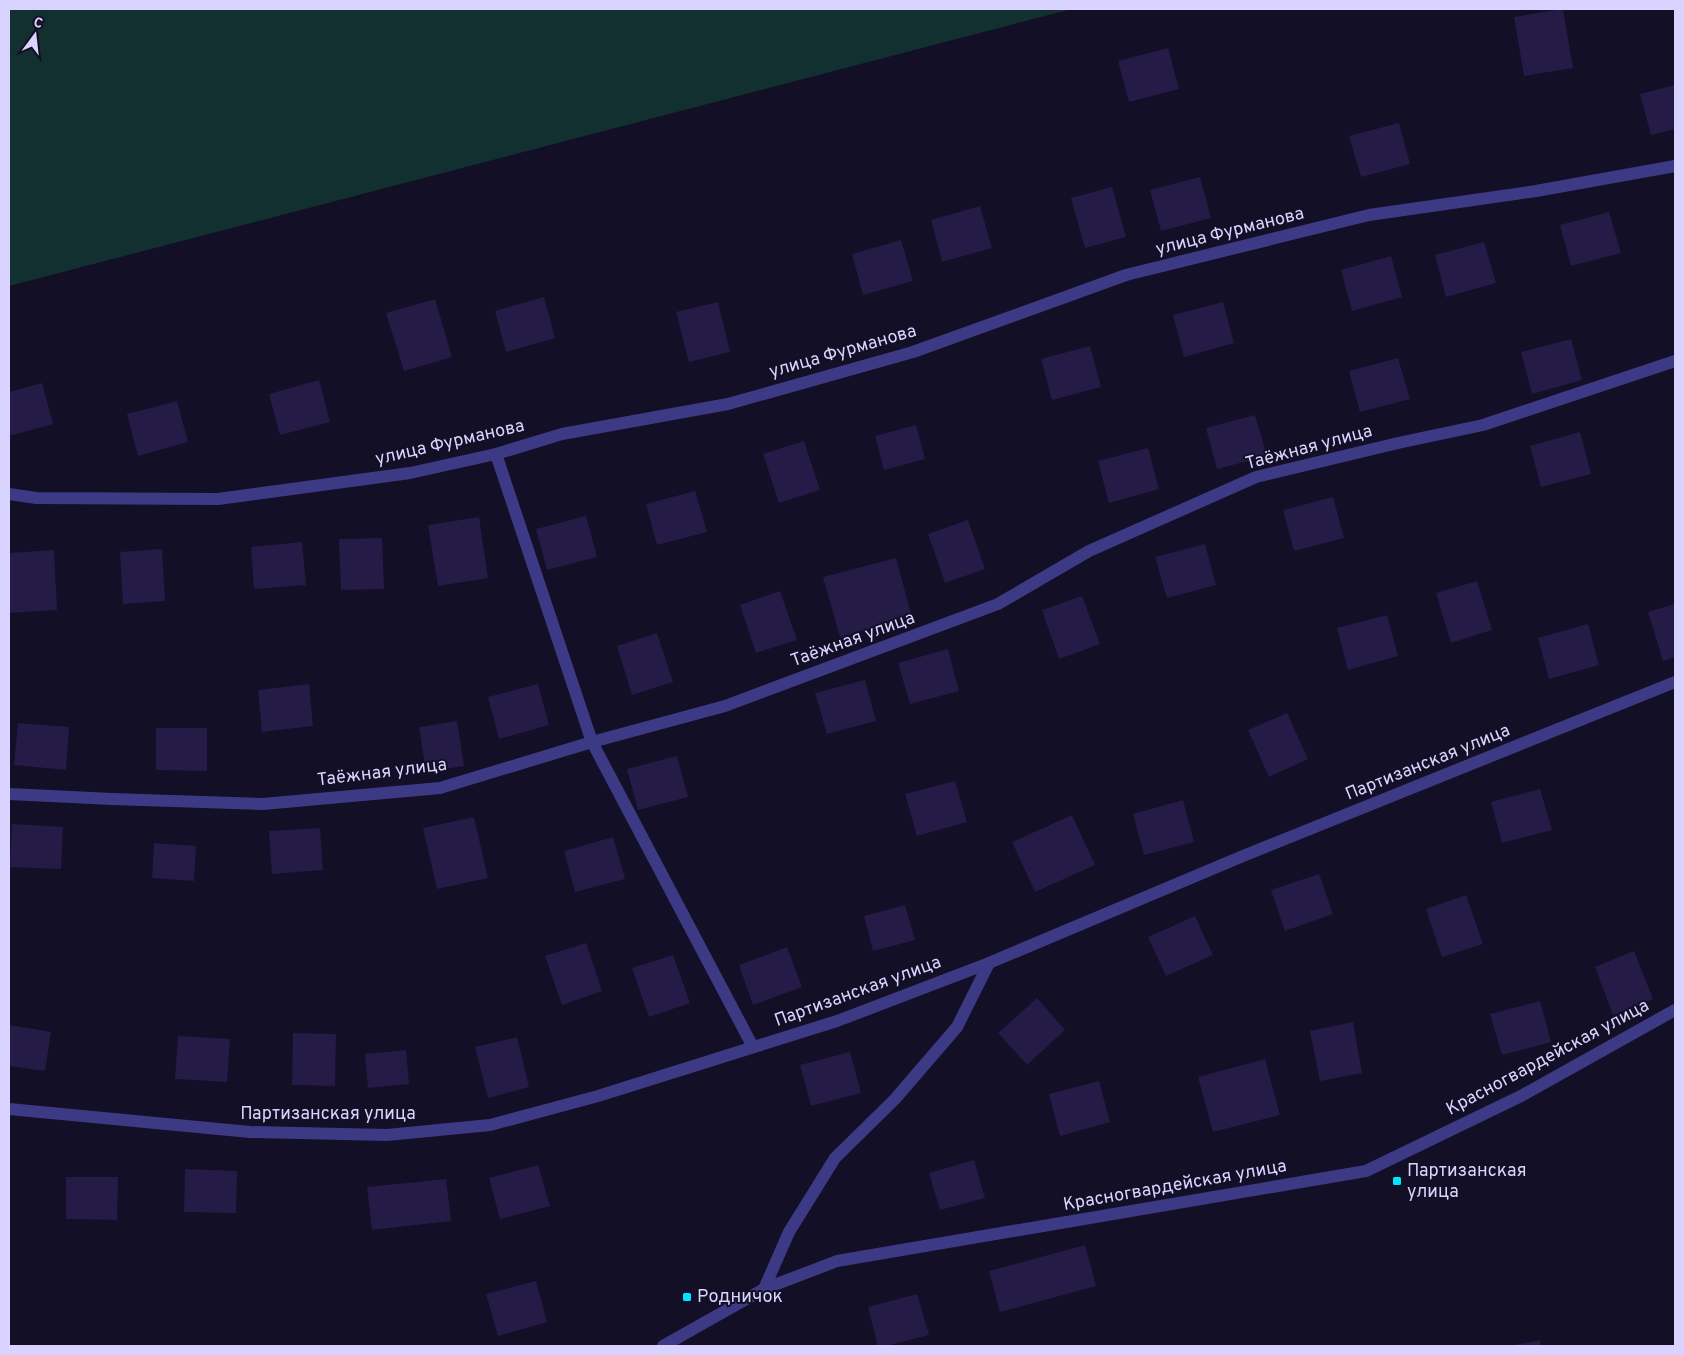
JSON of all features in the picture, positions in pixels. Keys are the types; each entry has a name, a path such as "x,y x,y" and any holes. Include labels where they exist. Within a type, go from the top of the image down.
{"street":[{"name":"улица Фурманова","path":"9,494 36,498 218,499 410,473 496,454 562,434 737,401 913,352 1126,276 1360,218 1675,166"},
{"name":"Таёжная улица","path":"9,794 273,803 440,788 592,742 725,706 998,604 1088,551 1256,478 1398,443 1483,425 1675,361"},
{"path":"496,454 592,742 753,1047"},
{"name":"Партизанская улица","path":"9,1109 250,1132 387,1135 490,1126 598,1096 838,1021 989,962 1243,856 1675,682"},
{"path":"764,1289 789,1232 835,1158 895,1099 957,1027 989,962"},
{"name":"Красногвардейская улица","path":"663,1346 764,1289 838,1261 1366,1171 1521,1096 1675,1010"}],"green space":[{"path":"9,9 1072,9 9,286"}],"building":[{"path":"1563,9 1573,68 1524,76 1514,17"},
{"path":"1168,48 1179,89 1129,102 1118,61"},
{"path":"1675,85 1675,129 1651,135 1640,94"},
{"path":"1399,123 1410,164 1361,177 1349,136"},
{"path":"1200,177 1211,218 1161,231 1150,190"},
{"path":"1112,187 1126,237 1085,248 1071,198"},
{"path":"980,206 992,248 942,262 931,220"},
{"path":"1609,212 1621,253 1571,266 1560,225"},
{"path":"901,240 913,281 863,295 852,254"},
{"path":"1484,242 1496,283 1446,297 1435,255"},
{"path":"1391,256 1402,297 1352,311 1341,270"},
{"path":"544,297 555,338 506,352 495,311"},
{"path":"435,299 452,357 404,371 386,313"},
{"path":"718,302 730,352 689,362 676,312"},
{"path":"1223,302 1234,343 1184,357 1173,315"},
{"path":"1571,339 1582,380 1532,394 1521,352"},
{"path":"1090,346 1101,387 1052,400 1041,359"},
{"path":"1398,358 1410,399 1360,412 1349,371"},
{"path":"319,380 330,422 280,435 269,394"},
{"path":"42,383 53,424 9,436 9,392"},
{"path":"177,401 188,442 138,456 127,414"},
{"path":"1255,415 1267,456 1217,469 1206,428"},
{"path":"916,425 925,459 884,470 875,436"},
{"path":"1580,432 1591,474 1541,487 1530,446"},
{"path":"804,441 820,490 779,503 763,454"},
{"path":"1148,448 1159,489 1109,503 1098,461"},
{"path":"695,491 707,532 657,545 646,504"},
{"path":"1333,497 1344,538 1294,551 1283,510"},
{"path":"586,516 597,557 547,570 536,529"},
{"path":"479,517 488,578 438,586 428,525"},
{"path":"968,520 985,569 945,583 928,534"},
{"path":"382,538 384,589 341,590 339,539"},
{"path":"302,542 306,585 254,589 251,547"},
{"path":"1205,544 1216,585 1167,598 1155,557"},
{"path":"162,549 165,601 123,604 120,552"},
{"path":"54,550 57,610 9,613 9,553"},
{"path":"896,558 912,617 840,637 823,577"},
{"path":"1477,581 1492,630 1451,643 1436,593"},
{"path":"780,591 797,640 756,653 740,605"},
{"path":"1082,596 1100,644 1059,659 1042,610"},
{"path":"1675,604 1675,657 1663,661 1648,612"},
{"path":"1387,615 1398,656 1348,670 1337,628"},
{"path":"1588,624 1599,665 1549,679 1538,638"},
{"path":"657,633 673,682 632,695 617,646"},
{"path":"948,649 959,691 910,704 898,663"},
{"path":"865,680 876,721 827,734 815,693"},
{"path":"309,684 313,726 262,732 258,690"},
{"path":"538,684 549,725 499,739 488,697"},
{"path":"1287,713 1308,759 1269,777 1248,730"},
{"path":"457,721 464,766 426,772 419,727"},
{"path":"18,723 69,727 66,770 14,765"},
{"path":"156,728 207,728 207,771 156,770"},
{"path":"677,756 688,797 638,810 627,769"},
{"path":"955,781 967,822 917,836 905,794"},
{"path":"1540,789 1552,830 1502,843 1491,802"},
{"path":"1183,800 1194,842 1144,855 1133,814"},
{"path":"1072,815 1095,865 1035,892 1012,842"},
{"path":"474,817 488,878 437,889 423,828"},
{"path":"12,824 63,827 61,869 10,867"},
{"path":"320,828 323,870 272,874 269,831"},
{"path":"613,837 625,879 575,892 564,851"},
{"path":"154,843 196,846 194,881 152,878"},
{"path":"1319,874 1333,914 1285,931 1271,890"},
{"path":"1466,895 1483,944 1442,957 1426,909"},
{"path":"905,905 915,940 873,951 864,916"},
{"path":"1195,916 1213,955 1166,976 1148,937"},
{"path":"586,943 602,991 562,1005 545,956"},
{"path":"787,947 802,987 753,1005 739,965"},
{"path":"1634,951 1653,999 1613,1015 1595,967"},
{"path":"673,955 690,1003 649,1017 632,968"},
{"path":"1037,998 1065,1030 1027,1065 998,1033"},
{"path":"1540,1001 1551,1042 1502,1055 1490,1014"},
{"path":"1353,1022 1362,1073 1320,1081 1310,1031"},
{"path":"9,1025 51,1032 45,1071 9,1066"},
{"path":"293,1033 336,1034 335,1086 292,1085"},
{"path":"178,1036 230,1039 227,1082 175,1079"},
{"path":"517,1037 529,1087 488,1098 475,1047"},
{"path":"406,1050 409,1084 368,1088 365,1054"},
{"path":"850,1052 861,1093 811,1106 800,1065"},
{"path":"1265,1059 1280,1115 1213,1132 1198,1077"},
{"path":"1099,1081 1110,1122 1060,1136 1049,1094"},
{"path":"974,1160 985,1198 940,1210 929,1173"},
{"path":"538,1165 550,1206 500,1219 489,1178"},
{"path":"185,1169 237,1171 236,1213 184,1212"},
{"path":"66,1177 118,1177 117,1220 66,1219"},
{"path":"446,1179 451,1221 372,1230 367,1187"},
{"path":"1085,1245 1096,1286 1000,1312 989,1271"},
{"path":"536,1281 547,1322 498,1336 486,1294"},
{"path":"917,1294 929,1335 886,1346 878,1346 868,1307"},
{"path":"1540,1340 1541,1346 1515,1346 1515,1345"}],"place":[{"name":"Партизанская улица","path":"1397,1181"},
{"name":"Родничок","path":"687,1297"}]}
